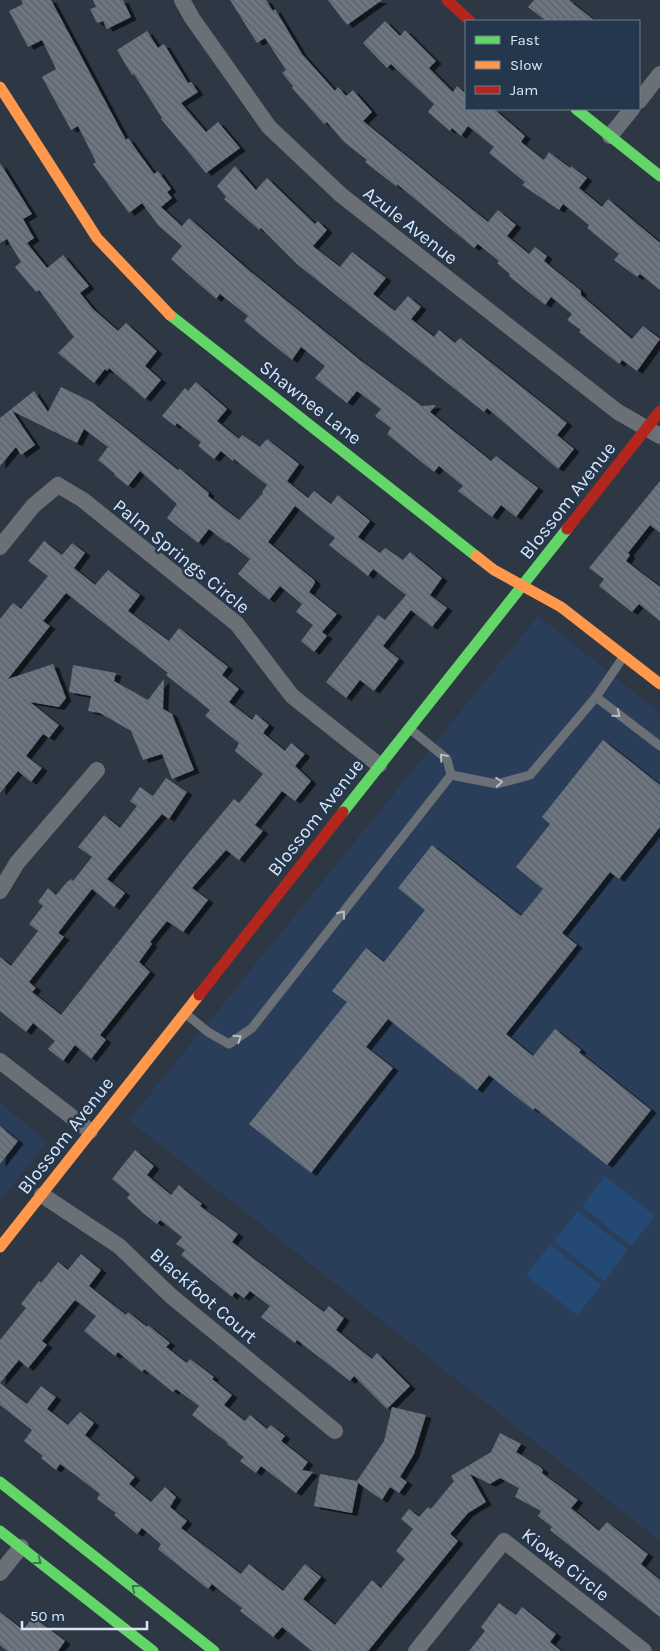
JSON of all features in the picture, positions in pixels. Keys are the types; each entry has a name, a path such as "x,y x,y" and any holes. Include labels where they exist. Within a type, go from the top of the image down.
{"street":[{"name":"Azule Avenue","path":"182,0 192,18 269,127 341,195 618,412 653,432"},
{"path":"447,0 469,20"},
{"path":"640,100 660,74"},
{"name":"Shawnee Lane","path":"0,87 97,238 163,309 494,570 524,583 566,609 660,684"},
{"path":"577,110 660,176"},
{"path":"610,136 631,110"},
{"name":"Blossom Avenue","path":"0,1247 8,1231 42,1195 183,1012 524,583 653,432 660,411"},
{"name":"Palm Springs Circle","path":"0,547 33,506 58,485 83,500 237,624 292,696 379,765"},
{"path":"0,891 17,863 97,770"},
{"path":"0,1061 90,1131"},
{"name":"Blackfoot Court","path":"42,1195 119,1246 171,1296 335,1431"},
{"path":"0,1482 214,1651"},
{"path":"0,1531 153,1651"},
{"name":"Kiowa Circle","path":"416,1651 504,1541 644,1651"},
{"path":"0,1573 21,1548"}],"lane":[{"path":"451,775 497,784 530,775 596,697 624,655"},
{"path":"596,697 660,746"},
{"path":"409,728 447,759 451,775"},
{"path":"183,1012 208,1032 229,1044 252,1028 451,775"}],"shaded area":[{"path":"538,616 660,713 660,1541 129,1120"},
{"path":"0,1103 47,1141 0,1201"},
{"path":"605,1176 655,1216 631,1246 582,1206"},
{"path":"578,1211 628,1250 604,1281 554,1241"},
{"path":"550,1245 601,1285 577,1315 526,1275"}],"building":[{"path":"21,0 51,0 126,140 128,138 154,174 158,171 171,189 167,192 172,198 161,207 182,226 189,218 251,272 360,360 422,406 436,405 430,412 491,461 496,456 538,488 516,517 501,505 492,517 458,491 463,486 439,466 434,472 387,434 391,428 375,416 381,409 357,391 347,403 315,378 325,366 301,347 292,360 244,321 248,316 220,294 216,299 171,259 182,246 158,225 142,203 129,213 93,164 96,162 78,126 71,130 42,77 56,69 42,40 28,47 9,11 23,4"},
{"path":"93,0 123,0 131,17 107,29 103,21 97,23 90,9 96,7"},
{"path":"230,0 266,0 273,11 275,9 302,54 335,91 338,87 346,96 353,90 372,112 363,121 488,222 498,210 516,225 507,236 529,254 535,247 547,256 544,261 581,291 581,295 632,339 643,326 660,339 637,371 622,360 619,364 579,332 581,330 567,320 572,314 551,297 545,305 509,276 510,274 497,263 499,261 478,244 474,248 397,184 397,187 365,162 367,160 344,142 327,122 324,124 292,88 293,86 282,73 286,70 265,38 257,43"},
{"path":"328,0 382,0 347,25"},
{"path":"534,0 569,0 594,20 545,20 528,7"},
{"path":"385,21 400,36 405,30 436,61 429,68 453,92 457,86 465,93 465,110 495,110 525,136 521,142 544,160 549,152 587,178 579,188 602,207 608,199 660,243 660,290 640,274 637,277 614,260 619,254 587,228 589,225 563,204 559,210 522,185 525,182 489,153 494,147 468,126 461,136 452,128 450,131 428,112 434,104 391,64 387,68 363,43"},
{"path":"147,31 158,48 164,44 188,83 191,82 198,92 181,103 206,132 218,122 240,148 206,173 161,119 117,50"},
{"path":"0,163 32,214 23,219 34,238 27,243 47,268 63,255 89,286 80,293 93,309 118,331 126,323 157,351 145,366 161,380 145,399 109,368 107,371 105,369 94,383 58,353 74,337 39,290 36,292 15,267 21,262 7,239 0,243"},
{"path":"235,166 256,190 267,178 315,224 318,221 327,230 313,246 340,267 352,252 386,278 373,294 395,311 408,296 421,307 411,319 434,337 439,330 455,343 460,338 567,423 557,435 574,449 558,469 487,408 484,412 298,265 261,228 259,230 224,199 226,197 217,186"},
{"path":"196,382 227,409 217,421 239,439 242,435 260,447 267,439 299,464 287,481 308,498 314,491 331,504 338,495 370,521 358,537 380,553 385,548 403,560 410,552 442,578 430,595 447,608 432,627 411,610 383,646 399,659 374,691 360,680 346,698 326,682 378,615 385,620 406,595 373,569 368,576 329,545 335,538 295,506 268,542 314,580 315,583 309,592 337,614 322,632 296,612 302,604 280,586 269,600 238,574 250,559 228,542 209,529 198,543 167,518 177,504 140,471 128,486 114,475 98,460 108,447 84,429 77,443 12,411 35,445 21,455 16,447 0,466 0,418 34,391 48,412 61,387 92,402 178,470 180,469 209,493 208,496 239,520 263,493 267,485 221,451 214,459 198,446 201,442 177,423 175,426 162,416 185,388 188,391"},
{"path":"660,481 660,533 650,525 628,553 630,555 626,561 660,587 660,621 639,604 632,612 599,586 604,579 589,568"},
{"path":"44,541 62,555 72,543 85,553 74,568 95,585 108,570 140,595 128,611 169,641 179,628 228,667 222,675 239,689 229,702 252,720 256,714 269,725 263,733 285,751 291,743 305,754 295,766 311,781 295,801 282,791 255,825 263,831 239,860 226,850 192,888 208,900 183,932 167,921 150,942 152,944 139,962 150,972 100,1035 106,1040 91,1059 75,1045 63,1061 48,1049 55,1041 33,1023 26,1032 0,1011 0,957 11,966 38,931 29,924 43,906 38,902 48,888 56,895 67,882 71,879 73,881 92,857 78,847 104,815 120,828 137,806 130,801 140,787 153,796 166,778 187,792 169,819 162,814 107,879 125,893 114,907 92,889 58,933 64,937 29,982 36,988 32,992 61,1015 188,854 234,799 239,803 263,774 235,751 239,743 205,716 210,710 166,675 168,673 66,593 43,621 50,626 8,679 53,664 66,698 59,707 30,702 59,725 49,738 43,734 26,756 42,768 31,782 18,771 0,793 0,619 13,603 21,609 48,576 28,561"},
{"path":"313,625 327,636 314,652 301,641"},
{"path":"73,665 116,673 114,681 148,700 164,679 163,709 172,714 194,770 172,779 162,754 143,760 131,731 100,713 88,711 91,696 69,692"},
{"path":"603,740 660,785 660,827 619,879 610,872 562,933 577,945 506,1034 533,1056 555,1029 581,1050 579,1052 651,1110 607,1165 535,1108 533,1110 489,1075 477,1090 388,1019 366,1047 393,1068 311,1173 249,1124 347,1002 332,991 366,948 384,962 425,910 398,888 432,845 521,916 543,889 516,867 550,824 542,817"},
{"path":"0,1126 18,1141 0,1164"},
{"path":"135,1150 154,1166 147,1175 171,1195 179,1185 202,1204 200,1206 238,1234 232,1242 324,1312 329,1306 344,1318 336,1330 372,1359 377,1353 410,1386 387,1409 354,1376 350,1381 297,1340 295,1343 261,1317 270,1306 250,1291 244,1298 235,1292 232,1297 181,1255 185,1250 176,1244 182,1237 160,1220 157,1224 143,1213 127,1198 130,1194 112,1179"},
{"path":"81,1254 101,1270 89,1286 126,1315 128,1312 147,1327 148,1325 170,1343 166,1347 187,1363 190,1359 214,1377 212,1379 232,1395 224,1405 245,1421 250,1415 267,1429 271,1425 285,1436 281,1441 308,1462 302,1470 313,1472 296,1493 261,1466 256,1473 240,1461 244,1457 192,1415 199,1406 176,1389 173,1392 144,1369 142,1372 118,1352 115,1356 84,1331 96,1316 75,1300 42,1341 47,1345 28,1368 19,1360 0,1383 0,1340 26,1308 21,1304 39,1281 41,1283 58,1262 68,1270"},
{"path":"0,1383 27,1404 41,1386 56,1397 47,1409 68,1425 80,1412 94,1423 85,1435 135,1477 129,1484 151,1502 165,1487 176,1497 170,1507 187,1521 181,1528 241,1574 249,1564 283,1591 305,1564 321,1577 303,1599 335,1625 372,1580 381,1588 405,1559 396,1551 413,1529 401,1519 409,1509 419,1517 428,1507 431,1509 454,1481 451,1476 491,1452 500,1433 521,1444 516,1452 540,1467 543,1470 542,1473 578,1500 571,1508 599,1531 607,1522 648,1554 641,1564 660,1580 660,1617 550,1530 552,1527 538,1516 541,1511 515,1497 519,1488 500,1478 490,1484 470,1474 486,1502 468,1513 450,1534 458,1541 368,1651 312,1651 282,1627 273,1637 240,1611 242,1608 212,1584 208,1589 158,1549 161,1544 142,1528 137,1534 114,1515 116,1513 97,1499 100,1494 78,1477 60,1464 56,1470 41,1458 43,1456 24,1441 32,1430 0,1405"},
{"path":"392,1407 426,1415 414,1454 400,1477 407,1482 399,1493 390,1487 382,1500 358,1483 352,1513 314,1506 320,1474 357,1481 384,1441"},
{"path":"499,1603 516,1615 522,1607 556,1634 550,1642 561,1651 469,1651 485,1631 481,1627"},
{"path":"0,1612 23,1630 33,1617 65,1641 58,1651 7,1651 0,1645"}],"traffic: fast":[{"path":"577,110 660,176"},
{"path":"170,315 476,556"},
{"path":"343,812 567,529"},
{"path":"0,1482 214,1651"},
{"path":"0,1531 153,1651"}],"traffic: slow":[{"path":"0,87 97,238 170,315"},
{"path":"476,556 494,570 561,607 660,684"},
{"path":"0,1247 199,995"}],"traffic: jam":[{"path":"447,0 469,20"},
{"path":"567,529 660,411"},
{"path":"199,995 343,812"}]}
